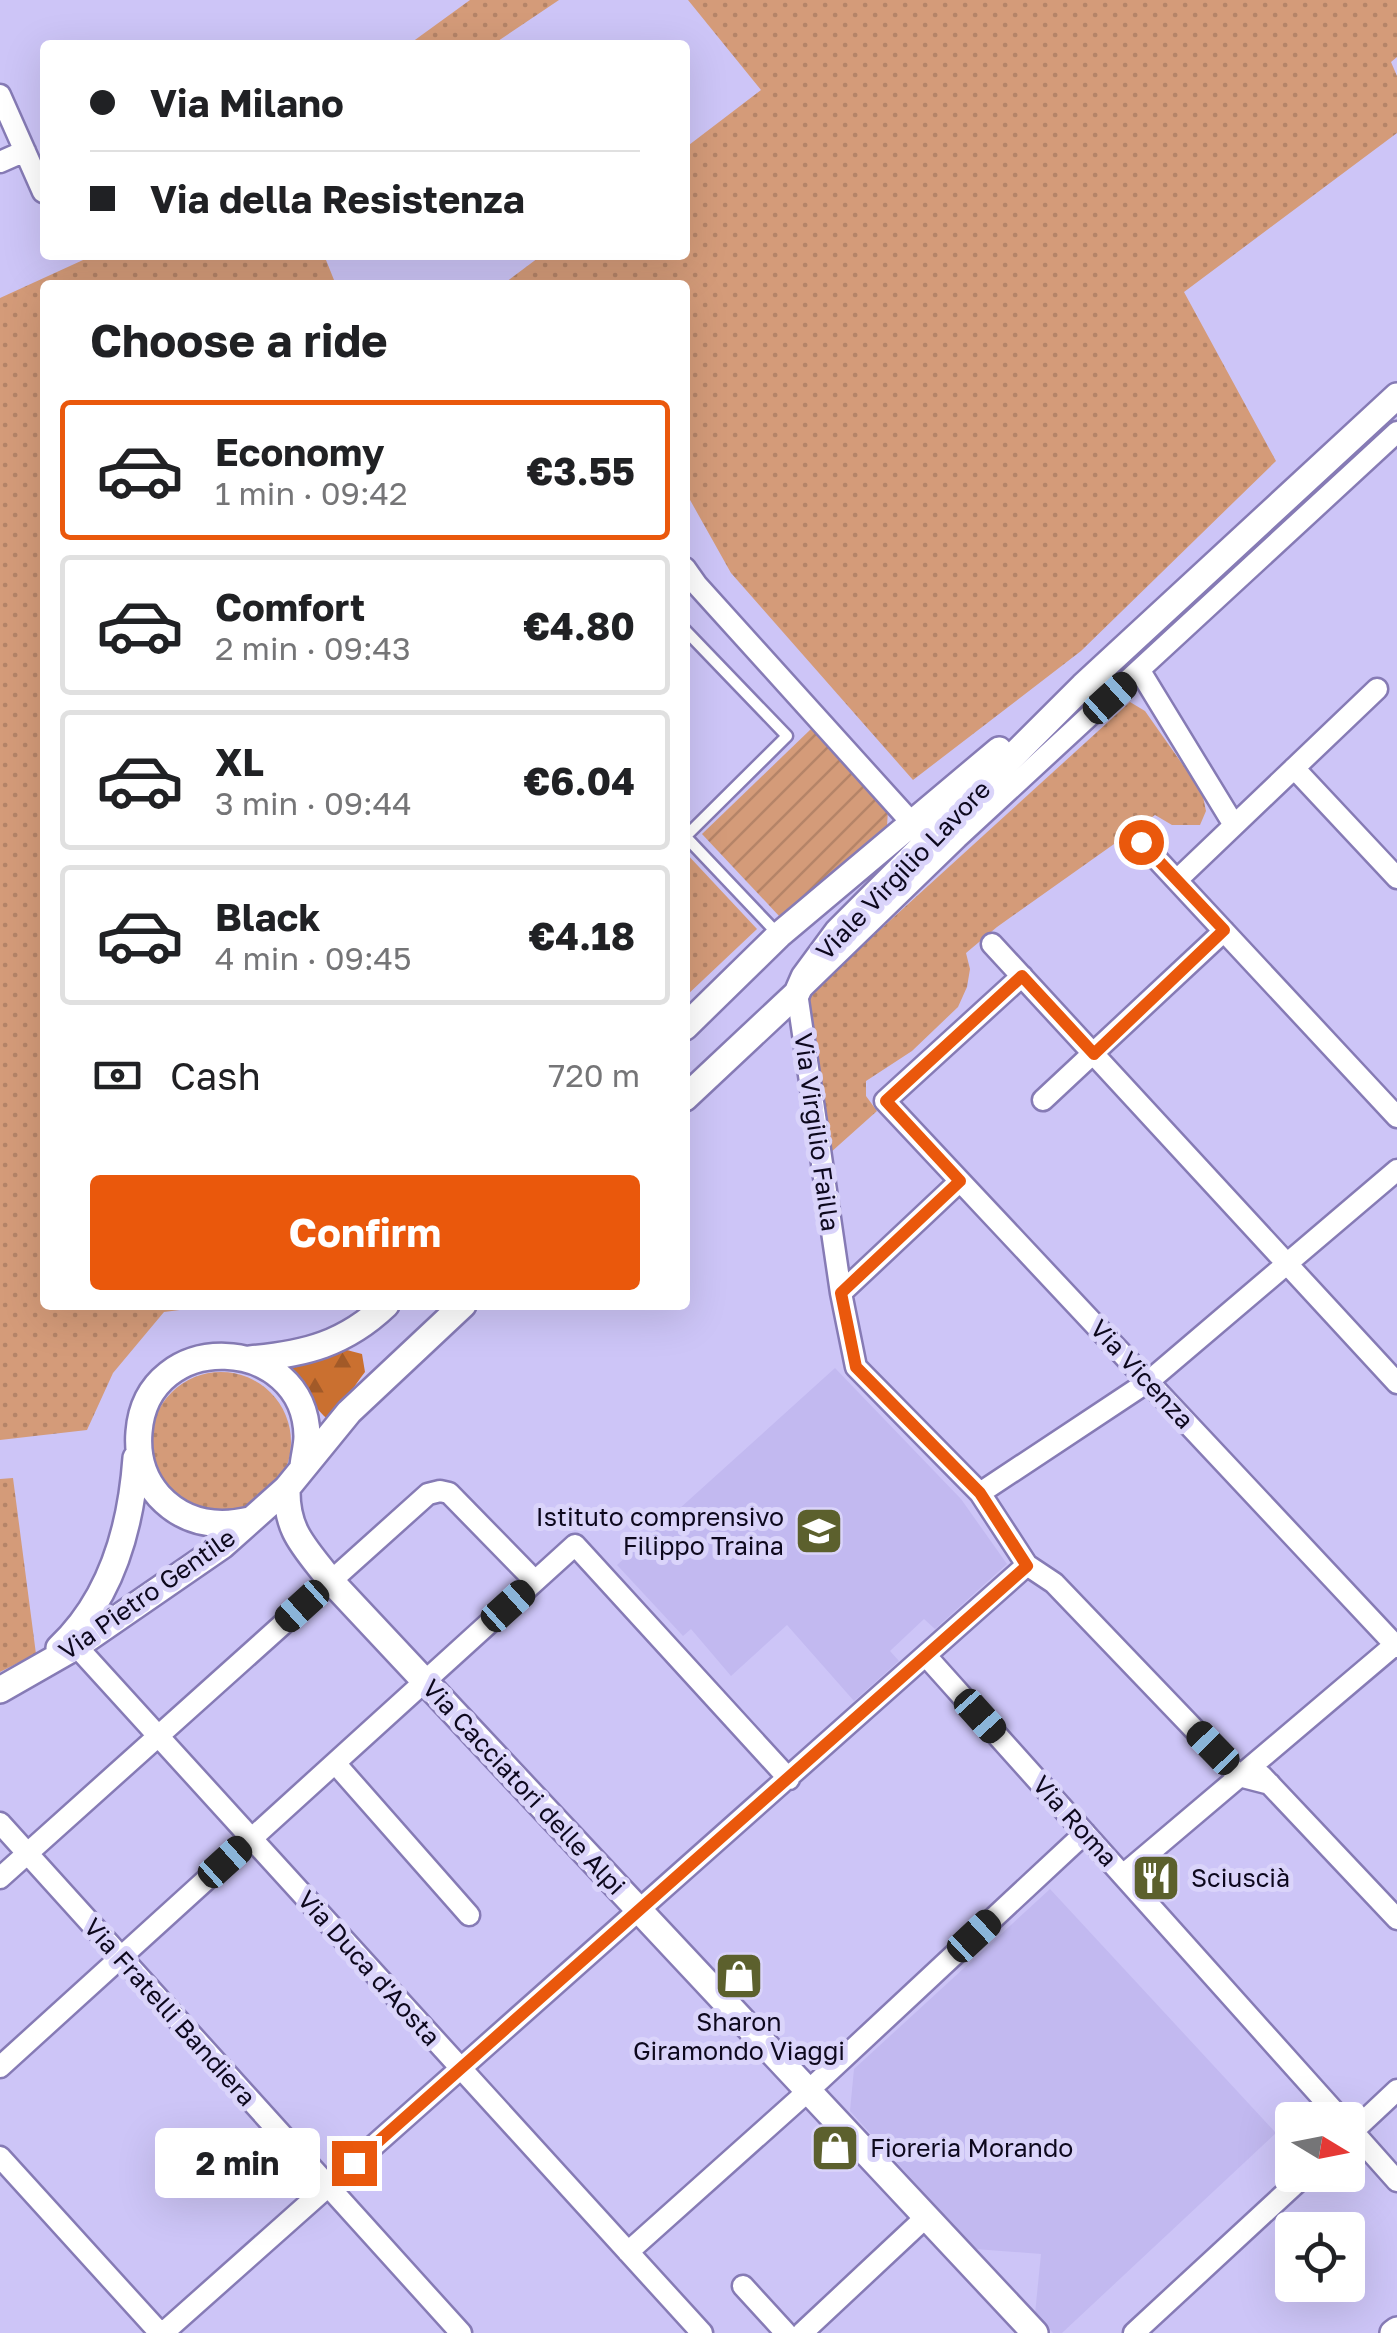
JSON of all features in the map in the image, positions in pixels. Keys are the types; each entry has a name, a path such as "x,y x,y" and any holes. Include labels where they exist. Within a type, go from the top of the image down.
{"street":[{"path":"0,96 40,186"},
{"path":"0,162 24,151"},
{"name":"Viale Virgilio Lavore","path":"690,1093 797,993 838,931 1083,686 1397,396"},
{"path":"797,993 957,838 1397,432"},
{"path":"690,575 912,822"},
{"path":"1140,671 1234,825"},
{"name":"Viale Virgilio Lavore","path":"690,1023 779,935 986,760 1083,686"},
{"path":"1177,880 1376,689"},
{"path":"1294,768 1397,878"},
{"path":"1141,842 1397,1116"},
{"path":"1043,1100 1224,930"},
{"path":"992,944 1397,1383"},
{"name":"Via Vicenza","path":"1022,976 886,1101 1396,1645"},
{"name":"Via Virgilio Failla","path":"797,993 841,1293 856,1367 980,1493 1027,1566 1054,1583 1246,1771"},
{"path":"980,1493 1149,1381 1397,1170"},
{"path":"841,1293 960,1181"},
{"path":"73,1642 118,1555 130,1518 146,1403 172,1371 210,1356 250,1359 298,1354 336,1341 381,1310"},
{"path":"287,1488 349,1412 458,1310"},
{"path":"250,1359 279,1376 299,1402 307,1434 303,1466"},
{"path":"138,1444 151,1487 176,1510 207,1524 252,1520"},
{"name":"Via Pietro Gentile","path":"0,1690 222,1546 287,1488"},
{"name":"Via Cacciatori delle Alpi","path":"287,1488 292,1528 330,1580 1035,2333"},
{"path":"0,1878 428,1494 448,1493 535,1582"},
{"path":"0,2068 575,1545 788,1778"},
{"path":"0,2157 162,2333 1027,1566"},
{"name":"Via Duca d'Aosta","path":"73,1642 702,2333"},
{"path":"1122,1874 1396,1645"},
{"name":"Via Roma","path":"927,1657 1325,2102"},
{"path":"334,1763 468,1915"},
{"path":"1246,1771 1270,1784 1397,1918"},
{"name":"Via Fratelli Bandiera","path":"0,1823 462,2333"},
{"path":"628,2252 807,2092 1085,1833"},
{"path":"1365,2115 1397,2090"},
{"name":"Via Roma","path":"1365,2146 1397,2181"},
{"path":"1134,2333 1287,2192"},
{"path":"802,2333 926,2217"},
{"path":"743,2286 786,2333"}],"lane":[{"path":"690,635 787,736 690,831"},
{"path":"690,841 779,935"}],"shaded area":[{"path":"470,0 559,0 499,40 415,40"},
{"path":"688,0 1397,0 1397,57 1391,62 1397,76 1397,133 1184,292 1276,461 1081,651 913,780 731,573 690,500 690,280 509,280 535,260 690,260 690,144 761,90"},
{"path":"83,260 326,260 334,280 40,280 40,1310 180,1310 164,1312 113,1373 87,1430 0,1440 0,298"},
{"path":"1130,702 1145,711 1202,792 1206,811 1200,825 1172,825 1155,815 966,953 970,969 958,1007 912,1051 866,1081 866,1096 877,1111 830,1153 809,1000 817,987"},
{"path":"811,729 888,810 887,826 790,915 780,917 702,834"},
{"path":"690,857 757,929 690,992"},
{"name":"Istituto comprensivo Filippo Traina","path":"835,1368 961,1499 1007,1564 935,1629 924,1619 890,1651 899,1661 854,1701 787,1625 731,1676 691,1629 683,1636 617,1565"},
{"path":"221,1372 248,1378 270,1393 285,1415 291,1442 285,1469 270,1491 248,1506 221,1512 194,1506 172,1491 157,1469 151,1442 157,1415 172,1393 194,1378"},
{"path":"13,1478 36,1654 0,1672 0,1479"},
{"path":"1050,1889 1275,2134 1062,2333 1053,2333 1035,2314 1041,2254 975,2249 850,2111 854,2069"}],"green space":[{"path":"343,1349 362,1354 365,1372 330,1421 292,1372 293,1367"}],"place":[{"name":"Istituto comprensivo Filippo Traina","path":"819,1531"},
{"name":"Sciuscià","path":"1156,1878"},
{"name":"Sharon Giramondo Viaggi","path":"739,1976"},
{"name":"Fioreria Morando","path":"835,2148"}],"route":[{"path":"354,2163 1027,1566 980,1493 856,1367 841,1293 960,1181 886,1101 1022,976 1094,1054 1224,930 1141,842"}]}
